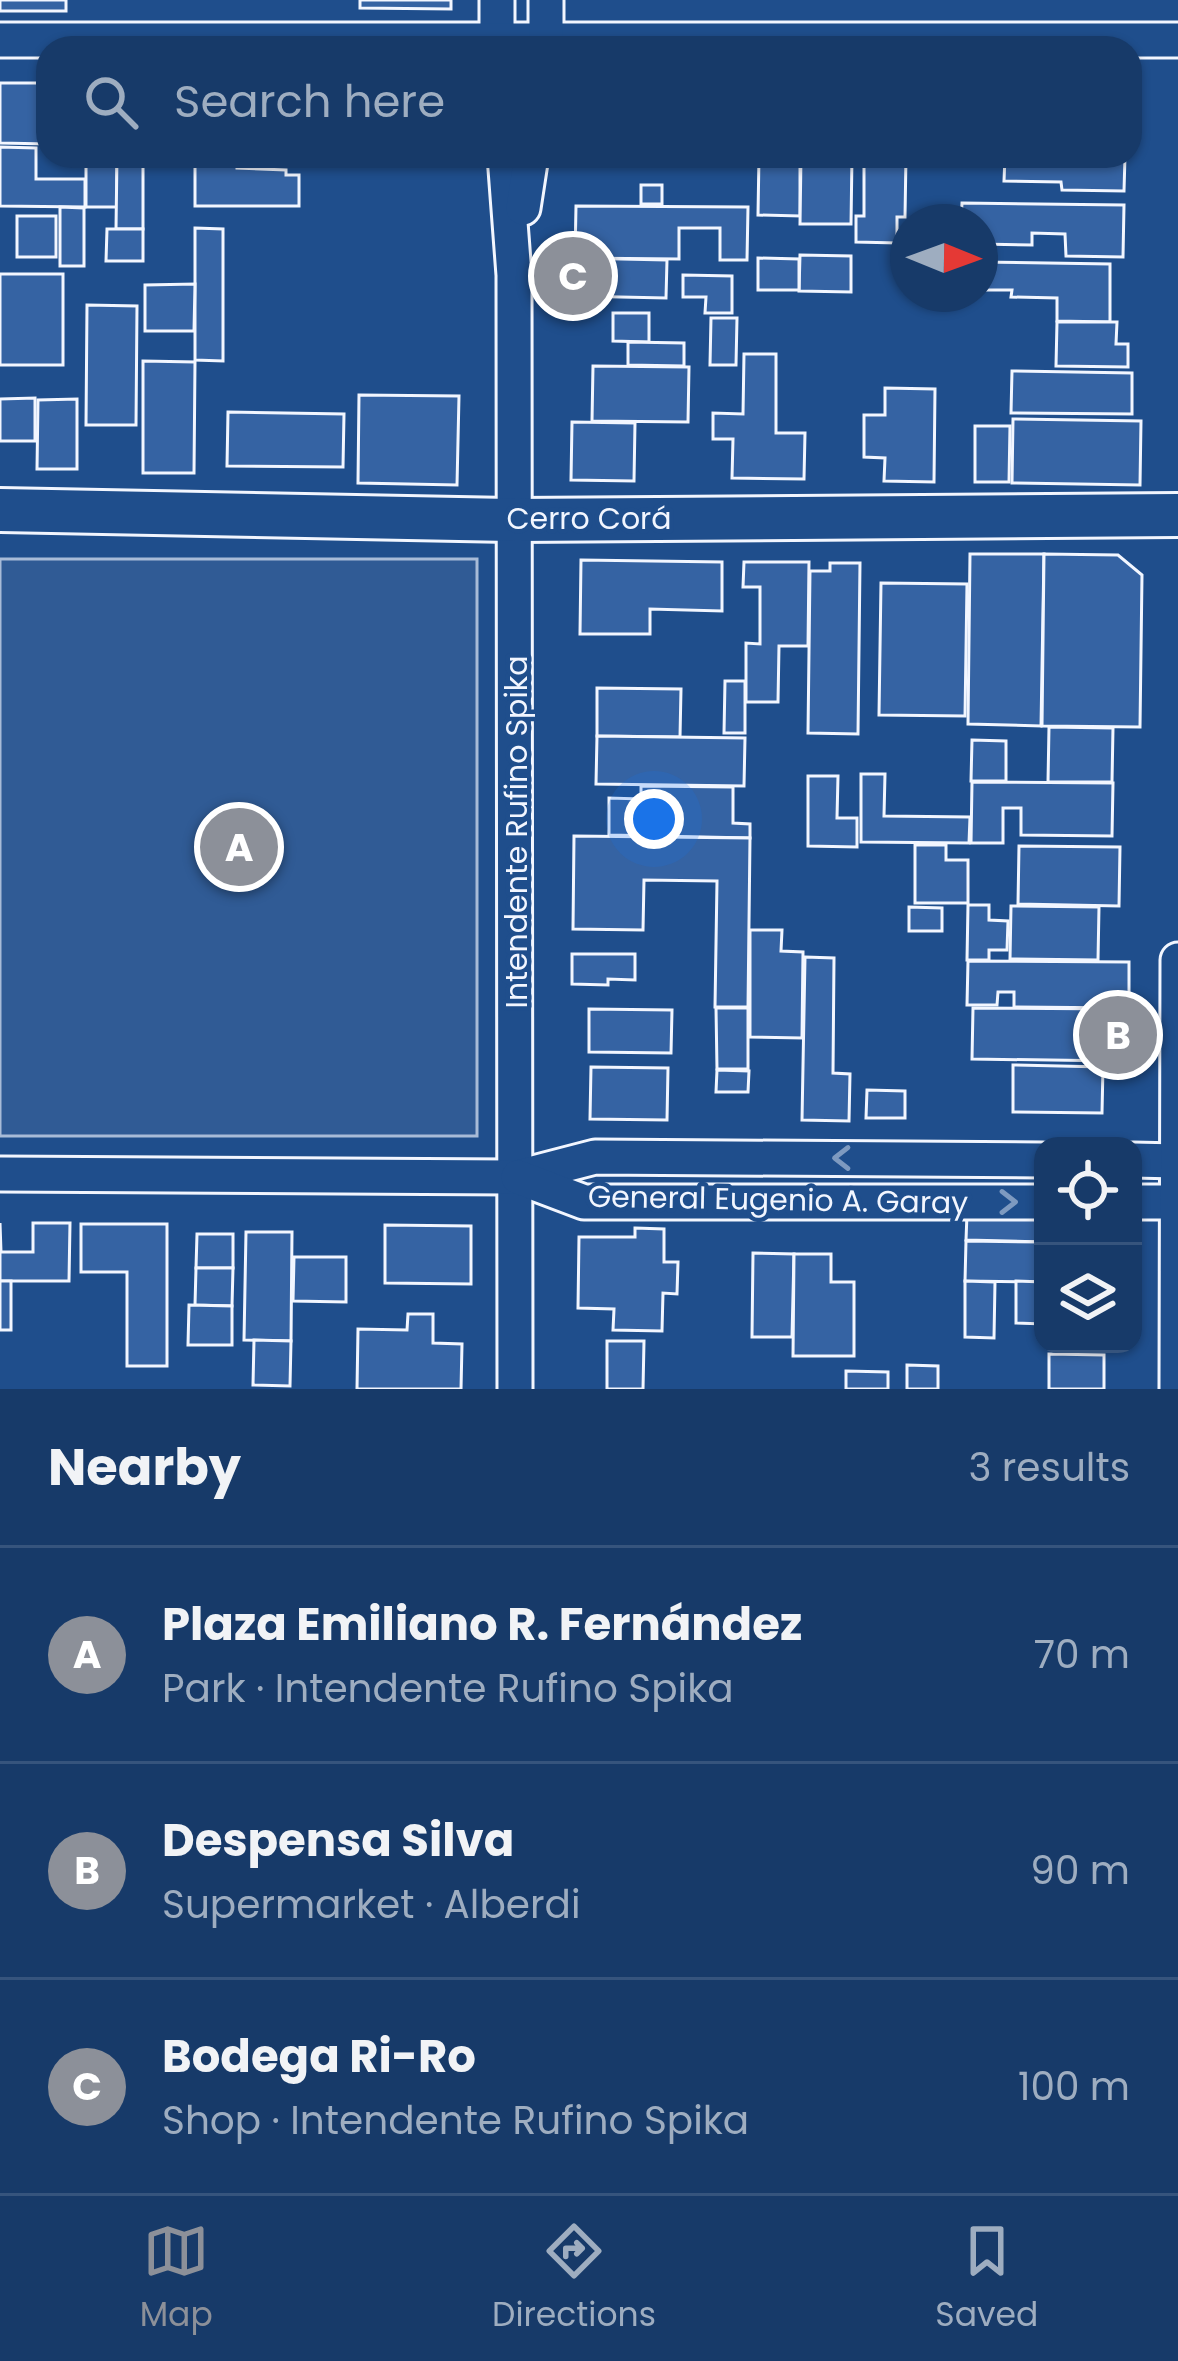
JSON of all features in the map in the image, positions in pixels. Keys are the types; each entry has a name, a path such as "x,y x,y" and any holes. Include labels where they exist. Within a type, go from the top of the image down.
{"street":[{"path":"496,0 497,36"},
{"path":"546,0 546,36"},
{"path":"0,40 36,40"},
{"path":"1142,40 1178,40"},
{"name":"Intendente Rufino Spika","path":"507,168 514,275 516,520 515,1389"},
{"name":"Intendente Rufino Spika","path":"514,275 529,168"},
{"name":"Cerro Corá","path":"0,509 516,520 1178,515"},
{"path":"1177,1389 1178,960"},
{"name":"General Eugenio A. Garay","path":"0,1174 518,1177 595,1156 1034,1160"},
{"path":"1142,1160 1177,1160"},
{"name":"General Eugenio A. Garay","path":"518,1177 584,1202 1034,1202"},
{"path":"1142,1202 1177,1202"}],"shaded area":[{"path":"0,559 477,559 477,1136 0,1136"}],"building":[{"path":"0,0 66,0 66,11 0,11"},
{"path":"360,0 451,0 451,9 360,8"},
{"path":"0,83 36,83 36,144 0,143"},
{"path":"0,147 36,148 36,179 85,179 85,207 0,206"},
{"path":"86,168 117,168 117,207 86,207"},
{"path":"117,168 143,168 143,229 116,229"},
{"path":"195,168 286,170 286,175 299,175 299,206 195,206"},
{"path":"759,168 800,168 800,216 758,215"},
{"path":"801,168 852,168 851,224 800,224"},
{"path":"864,168 906,168 905,204 890,204 890,243 856,242 856,216 864,216"},
{"path":"1005,168 1125,168 1124,191 1062,190 1061,182 1004,181"},
{"path":"641,185 662,185 662,204 641,204"},
{"path":"962,203 1124,205 1123,257 1066,256 1065,234 1032,233 1032,245 998,244 998,204"},
{"path":"576,206 748,207 747,260 720,260 720,228 679,228 679,259 575,258"},
{"path":"60,207 84,208 84,266 60,266"},
{"path":"17,216 56,216 56,257 17,257"},
{"path":"195,228 223,229 223,361 195,360"},
{"path":"107,229 143,229 143,261 106,261"},
{"path":"800,255 851,256 851,292 799,291"},
{"path":"575,258 667,260 666,298 574,296"},
{"path":"758,258 799,259 799,290 758,290"},
{"path":"998,262 1110,264 1110,322 1057,321 1057,298 1011,297 1012,290 998,290"},
{"path":"0,274 63,274 63,365 0,365"},
{"path":"683,275 732,276 732,313 705,313 706,297 683,297"},
{"path":"195,284 194,331 145,331 145,285"},
{"path":"87,305 137,306 136,425 86,425"},
{"path":"613,313 649,313 649,342 613,341"},
{"path":"711,318 737,318 736,365 710,365"},
{"path":"1057,322 1117,322 1116,344 1128,344 1128,367 1056,366"},
{"path":"628,342 684,343 684,366 628,365"},
{"path":"744,354 776,354 776,433 805,433 804,479 732,478 733,439 713,439 713,413 743,414"},
{"path":"143,361 195,362 194,473 143,473"},
{"path":"593,366 689,367 688,422 592,421"},
{"path":"1012,371 1132,373 1132,414 1011,413"},
{"path":"885,388 935,389 934,482 884,481 885,458 864,457 864,415 885,415"},
{"path":"359,395 459,396 457,485 358,483"},
{"path":"35,398 35,441 0,441 0,399"},
{"path":"77,399 77,469 37,469 38,400"},
{"path":"228,412 344,414 343,467 227,466"},
{"path":"1013,419 1141,421 1140,485 1012,483"},
{"path":"572,422 635,423 634,481 571,480"},
{"path":"975,426 1010,426 1009,482 975,482"},
{"path":"970,554 1044,554 1041,726 968,724"},
{"path":"1044,554 1118,555 1142,575 1140,727 1042,726"},
{"path":"581,560 722,562 722,611 650,609 650,634 580,634"},
{"path":"744,562 809,562 808,646 779,646 778,702 746,702 746,643 760,644 760,587 743,587"},
{"path":"830,563 860,563 858,734 808,733 810,571 830,571"},
{"path":"881,583 967,584 965,716 879,715"},
{"path":"725,681 745,681 745,733 724,733"},
{"path":"597,688 681,689 680,737 597,736"},
{"path":"1049,727 1113,728 1112,782 1048,782"},
{"path":"597,736 745,738 744,786 596,784"},
{"path":"972,740 1006,741 1006,781 971,781"},
{"path":"861,774 885,774 884,816 970,817 969,843 861,842"},
{"path":"808,776 838,776 837,818 857,818 857,847 808,846"},
{"path":"972,782 1113,783 1112,836 1021,835 1021,808 1003,808 1003,843 971,843"},
{"path":"641,786 733,787 733,823 750,824 750,838 609,835 609,798 641,799"},
{"path":"574,836 750,838 748,1007 715,1007 717,881 644,880 643,930 573,929"},
{"path":"915,845 946,845 946,860 968,860 968,903 915,903"},
{"path":"1019,846 1120,847 1119,906 1018,904"},
{"path":"968,905 989,905 989,920 1008,921 1007,950 989,950 989,960 967,960"},
{"path":"1011,906 1099,907 1098,960 1010,959"},
{"path":"909,907 942,908 942,931 909,931"},
{"path":"750,930 782,930 781,951 803,952 802,1038 750,1037"},
{"path":"572,954 635,954 635,980 572,984"},
{"path":"805,957 834,958 833,1073 850,1074 849,1121 802,1120"},
{"path":"968,961 1129,962 1129,1008 1014,1007 1014,992 998,992 997,1005 967,1005"},
{"path":"716,1008 748,1008 748,1069 717,1069"},
{"path":"973,1008 1119,1009 1118,1061 972,1059"},
{"path":"589,1009 672,1010 671,1053 589,1052"},
{"path":"1013,1065 1103,1067 1102,1113 1013,1112"},
{"path":"591,1067 668,1068 667,1120 590,1119"},
{"path":"717,1070 749,1071 748,1092 716,1092"},
{"path":"867,1090 905,1091 905,1118 866,1118"},
{"path":"967,1214 1034,1215 1034,1242 966,1240"},
{"path":"0,1223 1,1252 33,1252 33,1223 70,1223 69,1281 0,1281"},
{"path":"81,1224 167,1224 167,1366 127,1366 127,1272 81,1272"},
{"path":"385,1225 471,1226 471,1284 385,1283"},
{"path":"635,1228 664,1229 664,1262 678,1262 677,1294 663,1293 662,1331 613,1330 614,1309 578,1308 579,1237 635,1237"},
{"path":"246,1232 292,1232 291,1341 244,1340"},
{"path":"197,1234 233,1234 233,1268 196,1268"},
{"path":"966,1241 1034,1242 1034,1282 965,1281"},
{"path":"753,1253 794,1254 792,1337 752,1337"},
{"path":"794,1254 831,1254 831,1282 854,1282 854,1356 793,1356"},
{"path":"294,1257 346,1257 346,1302 293,1301"},
{"path":"196,1268 233,1268 232,1306 195,1305"},
{"path":"0,1281 11,1281 11,1330 0,1330"},
{"path":"965,1281 995,1282 994,1338 965,1337"},
{"path":"1016,1281 1034,1282 1034,1324 1016,1323"},
{"path":"189,1305 232,1306 232,1345 188,1345"},
{"path":"408,1314 433,1314 433,1343 462,1344 461,1389 357,1389 358,1329 407,1330"},
{"path":"254,1340 291,1341 290,1386 253,1385"},
{"path":"607,1341 644,1341 643,1389 607,1389"},
{"path":"1049,1354 1104,1355 1104,1389 1049,1389"},
{"path":"907,1365 938,1366 938,1389 907,1389"},
{"path":"846,1371 888,1372 888,1389 846,1389"}],"place":[{"name":"Bodega Ri-Ro","path":"573,276"},
{"name":"Plaza Emiliano R. Fernández","path":"239,847"},
{"name":"Despensa Silva","path":"1118,1035"}]}
